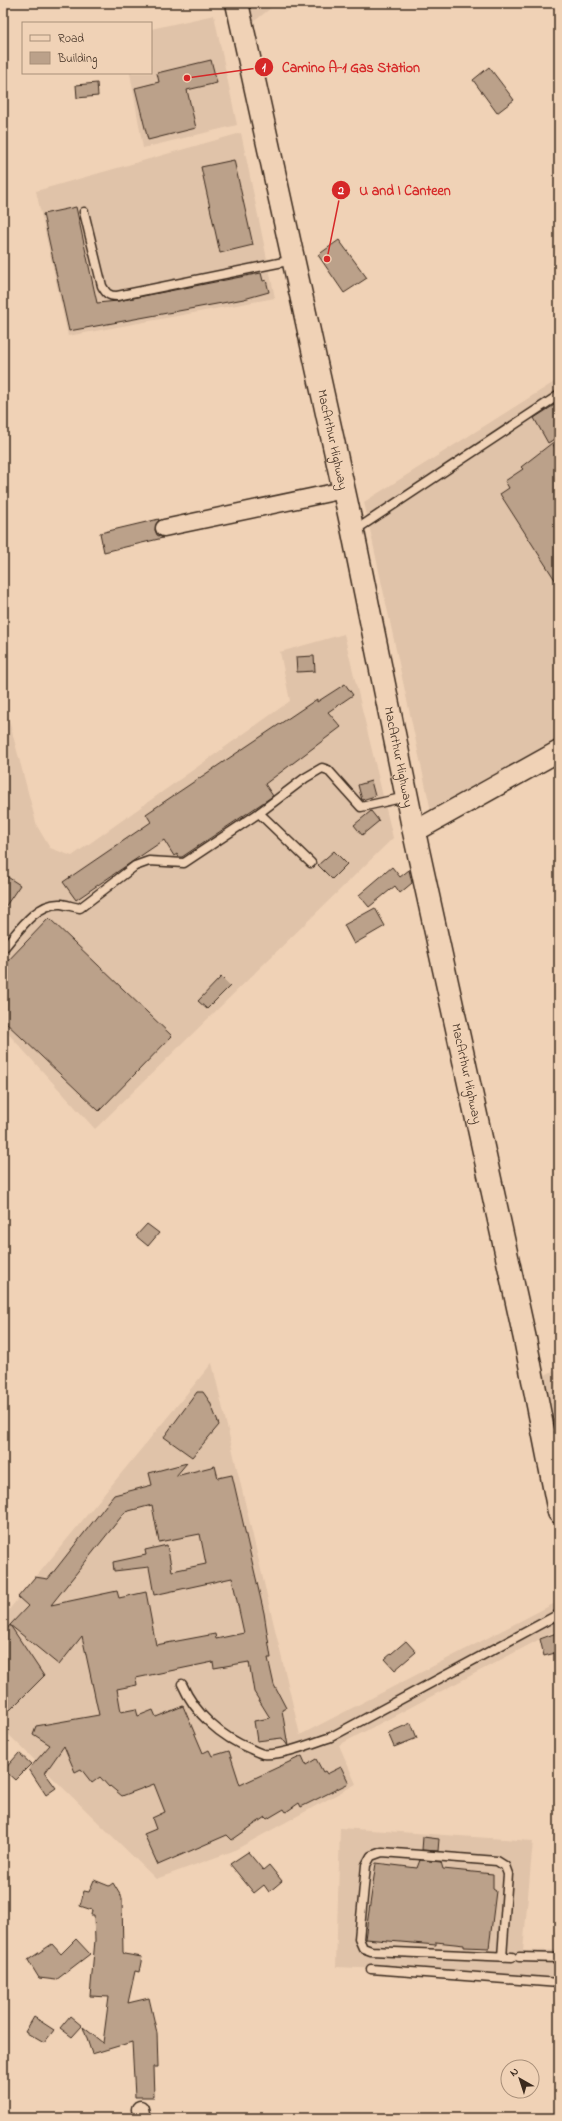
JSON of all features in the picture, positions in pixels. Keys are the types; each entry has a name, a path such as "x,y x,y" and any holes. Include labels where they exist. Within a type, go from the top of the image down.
{"highway":[{"name":"MacArthur Highway","path":"237,3 353,532 414,832 524,1339 550,1451 559,1512"}],"street":[{"path":"164,528 344,490"},
{"path":"414,832 559,751"}],"lane":[{"path":"84,212 102,286 105,292 110,296 117,296 293,260"},
{"path":"353,532 559,395"},
{"path":"3,949 32,916 50,905 61,904 80,908 135,866 149,861 184,863 258,813 305,778 322,768 328,770 361,806 407,797"},
{"path":"258,813 311,863"},
{"path":"182,1684 187,1697 203,1717 235,1743 263,1754 292,1750 331,1736 559,1614"},
{"path":"502,1956 508,1874 505,1866 497,1861 390,1852 382,1852 371,1856 366,1866 359,1939 363,1948 371,1951 515,1957 559,1958"},
{"path":"371,1969 559,1983"}],"shaded area":[{"path":"246,3 277,3 251,24"},
{"path":"214,15 237,125 143,148 130,74 152,74 152,29"},
{"path":"241,133 275,298 68,336 36,191"},
{"path":"559,379 559,738 431,811 364,502"},
{"path":"344,634 393,838 95,1129 3,1028 3,698 37,826 50,848 72,856 290,701 280,652"},
{"path":"212,1363 300,1735 555,1603 559,1612 559,1629 339,1745 356,1784 233,1851 156,1879 3,1729 3,1617"},
{"path":"559,1368 559,1452 543,1376"},
{"path":"340,1828 533,1841 523,1951 559,1950 559,1977 336,1967"}],"building":[{"path":"211,60 217,83 187,90 196,128 148,140 135,88 159,82 157,73"},
{"path":"489,67 514,100 497,113 473,80"},
{"path":"97,83 98,96 77,98 76,85"},
{"path":"234,160 253,245 220,253 201,167"},
{"path":"76,207 97,303 118,301 261,273 263,281 266,280 269,292 244,299 69,331 43,214"},
{"path":"339,240 367,278 344,293 318,255"},
{"path":"559,402 559,436 548,443 534,418"},
{"path":"552,443 559,453 559,586 500,494 509,488 505,481 523,469 521,467"},
{"path":"159,519 155,530 157,535 163,538 104,552 100,533"},
{"path":"314,656 315,671 297,672 296,657"},
{"path":"345,684 353,695 328,712 341,727 265,784 273,796 182,857 179,857 177,854 174,856 164,840 76,900 63,882 151,822 146,814 317,699 317,702"},
{"path":"371,781 375,796 362,800 358,785"},
{"path":"371,811 379,821 362,835 354,825"},
{"path":"334,851 347,864 332,879 318,865"},
{"path":"392,867 400,877 409,870 412,883 400,893 395,886 369,907 359,895"},
{"path":"3,874 20,885 3,910"},
{"path":"375,908 385,926 354,944 344,925"},
{"path":"49,918 172,1036 99,1111 3,1020 3,966"},
{"path":"221,977 230,986 207,1009 198,1001"},
{"path":"147,1224 159,1233 148,1246 136,1236"},
{"path":"197,1392 203,1392 210,1402 219,1425 192,1457 164,1437"},
{"path":"187,1463 176,1476 215,1466 218,1478 232,1475 264,1613 271,1658 268,1658 274,1685 286,1708 282,1710 288,1746 282,1738 257,1741 254,1721 270,1718 254,1692 249,1662 214,1668 213,1662 136,1678 137,1685 117,1689 121,1712 136,1709 138,1716 153,1710 156,1717 183,1706 203,1753 209,1750 212,1756 229,1751 240,1785 302,1756 306,1765 316,1759 323,1772 325,1771 327,1774 341,1767 349,1783 301,1807 299,1803 286,1812 284,1809 267,1819 265,1817 232,1840 227,1835 158,1865 144,1834 156,1829 152,1818 165,1812 154,1784 122,1796 110,1786 109,1787 100,1777 92,1783 81,1769 75,1772 64,1746 45,1773 56,1788 46,1795 29,1769 50,1745 33,1734 36,1726 99,1715 82,1636 59,1665 10,1625 28,1606 18,1597 35,1577 48,1579 114,1495 152,1485 149,1473","holes":["152,1505 159,1542 200,1534 206,1564 172,1571 167,1545 145,1550 146,1555 113,1562 114,1571 149,1567 154,1595 232,1578 244,1633 216,1639 215,1634 156,1645 146,1592 119,1598 117,1591 51,1605 125,1512"]},
{"path":"10,1625 44,1676 10,1710 3,1703 3,1634"},
{"path":"559,1632 559,1652 544,1656 540,1639"},
{"path":"406,1641 416,1652 395,1670 385,1659"},
{"path":"411,1723 417,1738 394,1747 388,1733"},
{"path":"19,1753 31,1764 15,1780 4,1770"},
{"path":"423,1837 439,1839 438,1851 422,1850"},
{"path":"248,1852 263,1870 269,1865 282,1881 269,1892 264,1885 254,1893 230,1864"},
{"path":"420,1860 441,1862 443,1869 493,1874 493,1889 496,1891 489,1948 464,1947 464,1945 436,1942 436,1945 365,1939 376,1863 417,1868"},
{"path":"94,1880 109,1886 113,1883 122,1898 123,1952 124,1954 142,1957 139,1972 135,1971 128,2003 149,1998 157,2033 158,2067 153,2067 154,2097 135,2097 132,2042 92,2054 83,2027 103,2043 109,1997 90,1996 95,1940 94,1915 91,1915 92,1910 80,1906 84,1891 89,1892"},
{"path":"76,1939 90,1954 56,1980 39,1978 28,1960 52,1944 61,1954"},
{"path":"70,2016 82,2026 72,2037 60,2028"},
{"path":"34,2017 54,2030 44,2043 25,2032"}],"place":[{"name":"Camino A-1 Gas Station","path":"187,78"},
{"name":"U and I Canteen","path":"327,259"}]}
